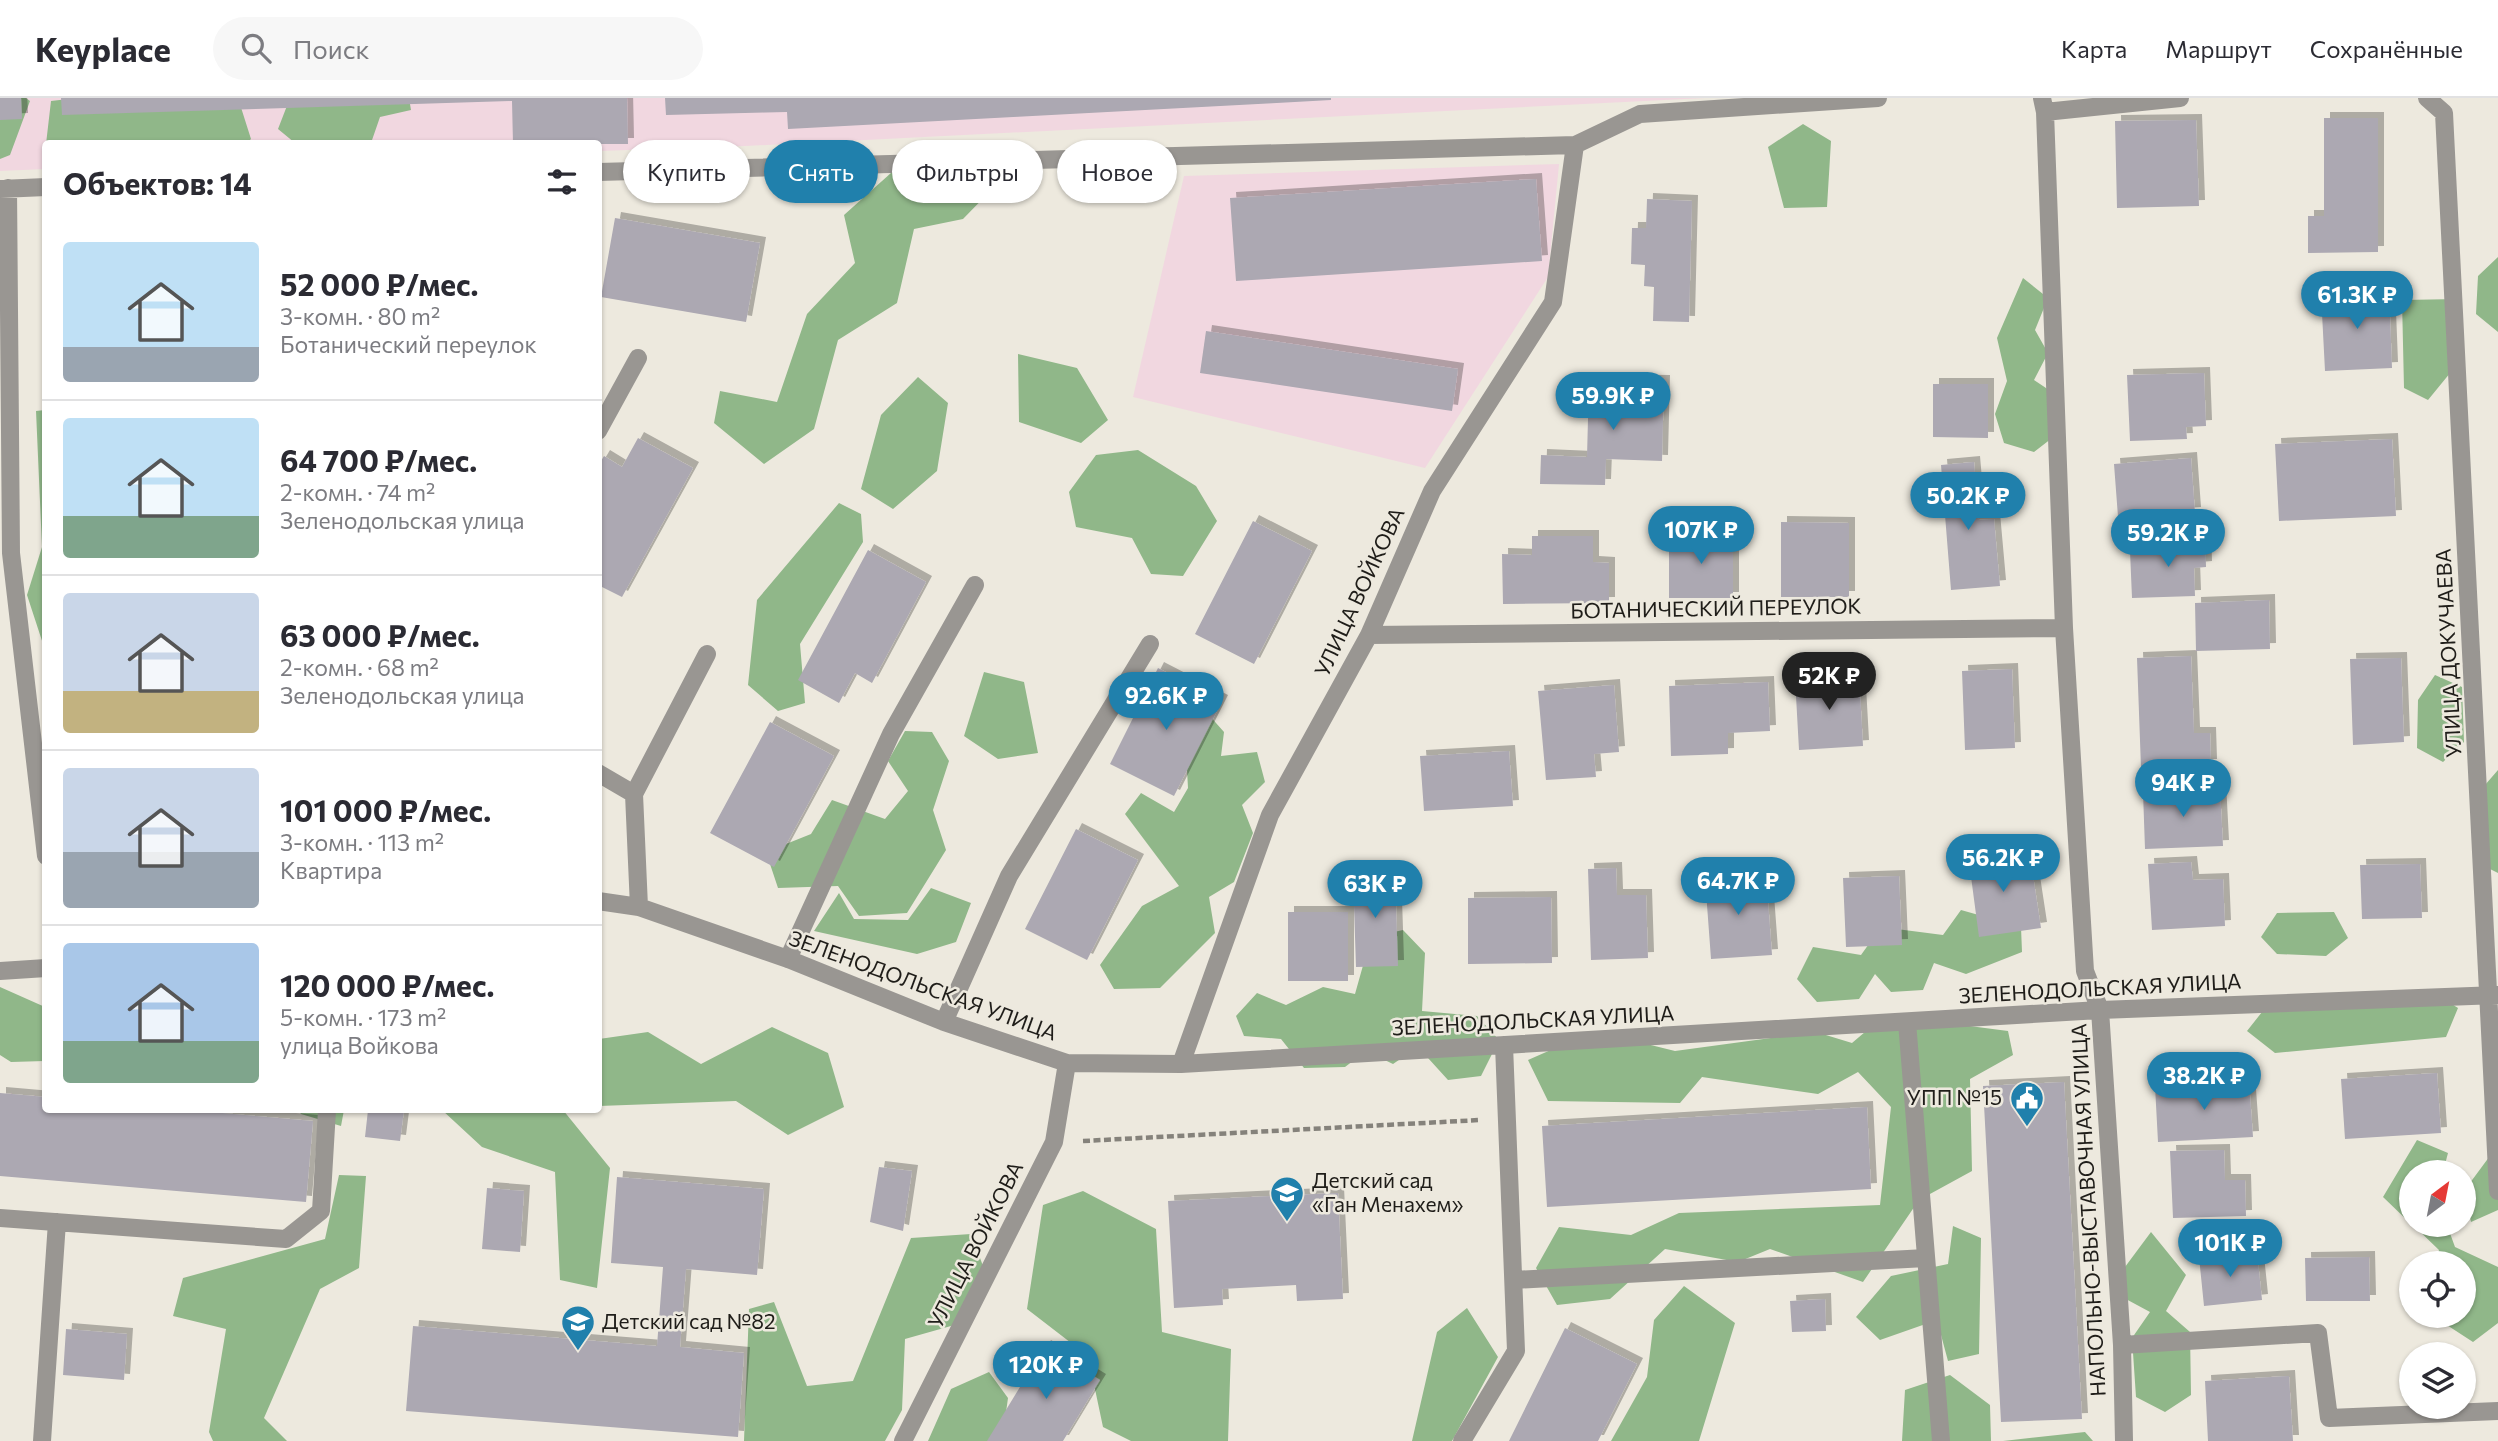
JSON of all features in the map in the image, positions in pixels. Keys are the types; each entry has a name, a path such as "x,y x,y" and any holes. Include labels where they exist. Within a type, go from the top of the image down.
{"street":[{"path":"602,172 1575,145 1640,114 1878,98"},
{"path":"2044,105 2180,98"},
{"name":"УЛИЦА ДОКУЧАЕВА","path":"2427,98 2444,113 2494,996 2498,1191"},
{"name":"НАПОЛЬНО-ВЫСТАВОЧНАЯ УЛИЦА","path":"2044,105 2064,628 2085,971 2100,1010 2122,1345 2124,1441"},
{"name":"УЛИЦА ВОЙКОВА","path":"1181,1064 1270,815 1369,635 1432,491 1553,302 1575,145"},
{"path":"42,187 4,188 11,553 42,821"},
{"path":"602,424 638,358"},
{"path":"788,960 891,734 975,585"},
{"name":"БОТАНИЧЕСКИЙ ПЕРЕУЛОК","path":"1369,635 2064,628"},
{"path":"944,1021 1009,876 1150,644"},
{"path":"639,907 634,794 707,653"},
{"path":"602,775 634,794"},
{"name":"ЗЕЛЕНОДОЛЬСКАЯ УЛИЦА","path":"602,902 639,907 788,960 944,1021 1067,1063 1181,1064 2100,1010 2494,996"},
{"path":"0,971 42,968"},
{"path":"1907,1022 1941,1441"},
{"path":"1462,1441 1516,1351 1504,1045"},
{"name":"УЛИЦА ВОЙКОВА","path":"903,1441 1054,1142 1067,1063"},
{"path":"0,1218 286,1239 321,1211 327,1113"},
{"path":"42,1441 57,1222"},
{"path":"1514,1280 1926,1258"},
{"path":"2122,1345 2318,1333 2329,1418 2498,1411"}],"path":[{"path":"1054,1142 1507,1118"}],"shaded area":[{"path":"0,98 1705,98 865,140 764,140 764,145 750,146 750,140 623,140 623,150 602,151 602,140 42,140 42,169 0,171"},
{"path":"1559,164 1548,277 1425,468 1133,397 1184,176"}],"green space":[{"path":"0,98 26,98 30,101 10,155 0,159"},
{"path":"77,98 238,98 251,139 46,140 51,101"},
{"path":"290,98 409,98 411,110 380,117 372,140 291,140 278,129"},
{"path":"1803,124 1831,141 1827,207 1784,208 1768,147"},
{"path":"892,172 892,203 979,203 963,219 914,229 897,303 838,340 814,429 764,464 714,423 720,391 777,402 807,314 855,263 844,215 857,203 878,203 878,185"},
{"path":"2498,257 2498,332 2476,314 2478,276"},
{"path":"2023,278 2048,298 2035,330 2048,353 2034,380 2052,392 2056,435 2034,452 2004,443 1995,414 2007,381 1997,338"},
{"path":"2459,299 2464,356 2428,400 2404,388 2402,300"},
{"path":"1018,354 1077,368 1108,420 1081,443 1019,422"},
{"path":"918,377 948,403 937,471 893,509 861,489 881,415"},
{"path":"42,410 42,547 36,411"},
{"path":"1138,450 1196,486 1217,521 1183,576 1151,574 1132,538 1076,527 1069,492 1096,455"},
{"path":"839,503 861,514 863,542 800,644 805,703 778,711 748,685 757,600"},
{"path":"42,547 42,641 27,595"},
{"path":"984,672 1024,682 1038,753 998,759 964,736"},
{"path":"2435,675 2462,687 2464,742 2443,762 2417,748 2418,700"},
{"path":"1208,714 1224,732 1221,756 1257,752 1265,782 1242,805 1253,833 1234,882 1209,897 1215,933 1160,988 1114,989 1100,965 1142,906 1179,886 1125,814 1141,793 1174,812 1188,788 1185,733"},
{"path":"905,731 932,732 949,761 933,810 946,850 907,913 859,916 838,886 778,888 766,852 811,834 832,800 885,819 908,791 888,761"},
{"path":"2498,770 2498,873 2488,868 2485,785"},
{"path":"931,888 971,903 956,942 917,954 814,931 839,893 854,919 908,920"},
{"path":"1961,910 2021,927 2022,952 1966,974 1934,963 1923,990 1891,992 1875,974 1859,999 1817,1002 1797,979 1813,947 1861,955 1881,927 1943,935"},
{"path":"2334,912 2348,938 2326,956 2277,954 2261,937 2277,913"},
{"path":"1403,930 1425,953 1422,1011 1477,1016 1499,1040 1481,1076 1448,1080 1418,1047 1393,1064 1366,1051 1345,1067 1304,1068 1281,1039 1244,1036 1236,1016 1257,993 1286,1005 1323,987 1355,994 1371,937"},
{"path":"0,987 42,1006 42,1061 11,1062 0,1055"},
{"path":"2431,991 2458,1008 2446,1037 2275,1053 2247,1031 2262,1012"},
{"path":"1885,1015 2008,1031 2013,1055 1970,1079 1972,1171 1919,1200 1863,1282 1770,1249 1738,1262 1665,1249 1610,1299 1557,1305 1536,1268 1559,1227 1631,1235 1679,1213 1880,1205 1891,1107 1858,1072 1818,1094 1702,1077 1680,1103 1548,1101 1528,1060 1594,1031 1675,1051 1816,1032 1852,1043"},
{"path":"772,1027 828,1053 844,1107 788,1135 736,1101 602,1106 602,1039 648,1032 701,1064"},
{"path":"300,1113 343,1113 341,1126"},
{"path":"445,1113 565,1113 610,1168 597,1288 560,1280 555,1172 482,1147"},
{"path":"2417,1140 2448,1153 2446,1160 2405,1160"},
{"path":"2498,1145 2498,1210 2476,1220 2476,1175"},
{"path":"2399,1170 2399,1212 2383,1197"},
{"path":"339,1175 366,1176 359,1268 320,1289 264,1418 287,1441 213,1441 209,1432 226,1329 173,1316 183,1278 325,1239"},
{"path":"1083,1191 1156,1229 1162,1332 1231,1349 1228,1441 1131,1441 1103,1427 1088,1356 1027,1309 1043,1205"},
{"path":"1953,1226 1981,1238 1979,1354 1948,1361 1937,1320 1880,1340 1856,1317 1891,1276 1948,1264"},
{"path":"2151,1232 2186,1275 2166,1311 2190,1332 2191,1395 2165,1412 2136,1397 2132,1338 2150,1312 2124,1298 2125,1267"},
{"path":"971,1234 986,1274 958,1324 905,1339 902,1410 885,1441 744,1441 749,1309 774,1302 807,1386 853,1381 911,1238"},
{"path":"2425,1237 2451,1237 2455,1247 2464,1251 2439,1251"},
{"path":"2476,1257 2498,1267 2498,1323 2473,1342 2451,1328 2476,1328"},
{"path":"1684,1286 1735,1323 1699,1441 1611,1441 1647,1377 1654,1320"},
{"path":"1467,1308 1498,1357 1452,1441 1412,1441 1437,1332"},
{"path":"989,1372 1008,1398 1002,1441 928,1441 951,1389"},
{"path":"1950,1375 1990,1405 1991,1441 1902,1441 1905,1390"},
{"path":"2085,1432 2093,1441 2003,1441"}],"building":[{"path":"0,98 21,98 22,119 0,120"},
{"path":"61,98 627,98 628,140 623,140 623,144 602,144 602,140 513,140 512,101 62,115"},
{"path":"665,98 1331,100 788,129 787,112 666,115"},
{"path":"2324,118 2378,118 2378,252 2308,253 2308,216 2324,216"},
{"path":"2196,120 2199,206 2117,208 2115,121"},
{"path":"1536,179 1542,261 1236,281 1230,198"},
{"path":"1647,199 1692,201 1689,322 1653,321 1654,287 1644,286 1645,265 1631,264 1632,228 1646,228"},
{"path":"615,218 760,243 746,322 602,297"},
{"path":"2389,291 2392,368 2325,371 2321,294"},
{"path":"1206,331 1458,369 1452,411 1200,373"},
{"path":"2204,373 2206,426 2186,427 2187,439 2130,441 2127,375"},
{"path":"1589,380 1664,381 1662,461 1606,459 1605,485 1540,484 1541,455 1587,457"},
{"path":"1933,384 1988,384 1988,438 1933,437"},
{"path":"638,438 693,468 622,597 602,587 602,459 604,456 622,467"},
{"path":"2392,439 2396,516 2279,521 2275,444"},
{"path":"2191,458 2195,513 2164,515 2166,539 2120,543 2114,464"},
{"path":"1974,462 1979,520 1994,519 2000,586 1951,590 1941,465"},
{"path":"1253,521 1312,551 1254,664 1195,634"},
{"path":"1781,522 1849,523 1849,597 1781,597"},
{"path":"2205,534 2206,567 2194,568 2195,596 2132,598 2130,551 2174,550 2173,535"},
{"path":"1669,535 1733,535 1733,598 1669,598"},
{"path":"1532,536 1593,536 1593,562 1609,563 1609,603 1503,604 1502,554 1532,555"},
{"path":"868,550 926,582 872,683 855,673 839,703 798,680"},
{"path":"2269,600 2270,649 2196,651 2195,603"},
{"path":"2191,656 2194,733 2210,733 2211,765 2141,768 2137,658"},
{"path":"2401,658 2404,742 2353,745 2350,659"},
{"path":"1158,668 1222,701 1174,796 1110,764"},
{"path":"2012,669 2015,748 1965,750 1962,671"},
{"path":"1859,674 1863,746 1799,750 1795,678"},
{"path":"1768,682 1770,731 1728,733 1728,754 1671,756 1669,686"},
{"path":"1614,685 1619,752 1594,754 1596,777 1546,780 1538,691"},
{"path":"770,722 834,756 774,867 710,833"},
{"path":"1509,751 1513,806 1424,811 1420,756"},
{"path":"2220,789 2223,846 2145,849 2143,792"},
{"path":"1076,829 1138,860 1087,960 1025,929"},
{"path":"2013,848 2017,871 2032,869 2041,928 1979,937 1968,854"},
{"path":"2191,862 2193,880 2223,879 2225,926 2152,930 2148,864"},
{"path":"2420,864 2422,918 2362,919 2360,865"},
{"path":"1616,868 1617,895 1646,895 1648,958 1591,960 1588,869"},
{"path":"1395,874 1398,966 1356,967 1353,875"},
{"path":"1766,874 1772,955 1711,959 1705,878"},
{"path":"1899,876 1902,945 1846,947 1843,878"},
{"path":"1551,897 1552,963 1468,964 1468,898"},
{"path":"1288,912 1348,912 1348,981 1288,981"},
{"path":"2437,1073 2441,1133 2345,1139 2341,1079"},
{"path":"2249,1081 2253,1137 2158,1142 2155,1086"},
{"path":"2064,1082 2082,1419 2001,1422 1983,1086"},
{"path":"0,1093 42,1097 42,1113 222,1113 313,1121 306,1202 0,1176"},
{"path":"1867,1107 1871,1189 1547,1207 1542,1126"},
{"path":"368,1113 404,1113 400,1141 365,1137"},
{"path":"2224,1150 2225,1180 2245,1180 2246,1216 2173,1218 2170,1151"},
{"path":"879,1167 912,1171 903,1231 870,1222"},
{"path":"617,1177 764,1189 757,1275 686,1269 680,1347 744,1353 738,1437 406,1411 413,1326 657,1346 663,1267 611,1263"},
{"path":"487,1188 524,1191 520,1252 482,1249"},
{"path":"1338,1193 1343,1299 1297,1301 1296,1285 1222,1289 1223,1305 1174,1308 1168,1201"},
{"path":"2257,1252 2262,1300 2204,1306 2199,1257"},
{"path":"2369,1257 2370,1301 2306,1301 2305,1258"},
{"path":"1825,1299 1826,1331 1792,1332 1790,1301"},
{"path":"1565,1328 1637,1364 1598,1441 1509,1441"},
{"path":"66,1329 127,1334 124,1380 63,1375"},
{"path":"1045,1346 1100,1380 1063,1441 987,1441"},
{"path":"2289,1376 2293,1441 2208,1441 2205,1381"}],"place":[{"name":"УПП №15","path":"2027,1128"},
{"name":"Детский сад «Ган Менахем»","path":"1287,1223"},
{"name":"Детский сад №82","path":"578,1352"}]}
